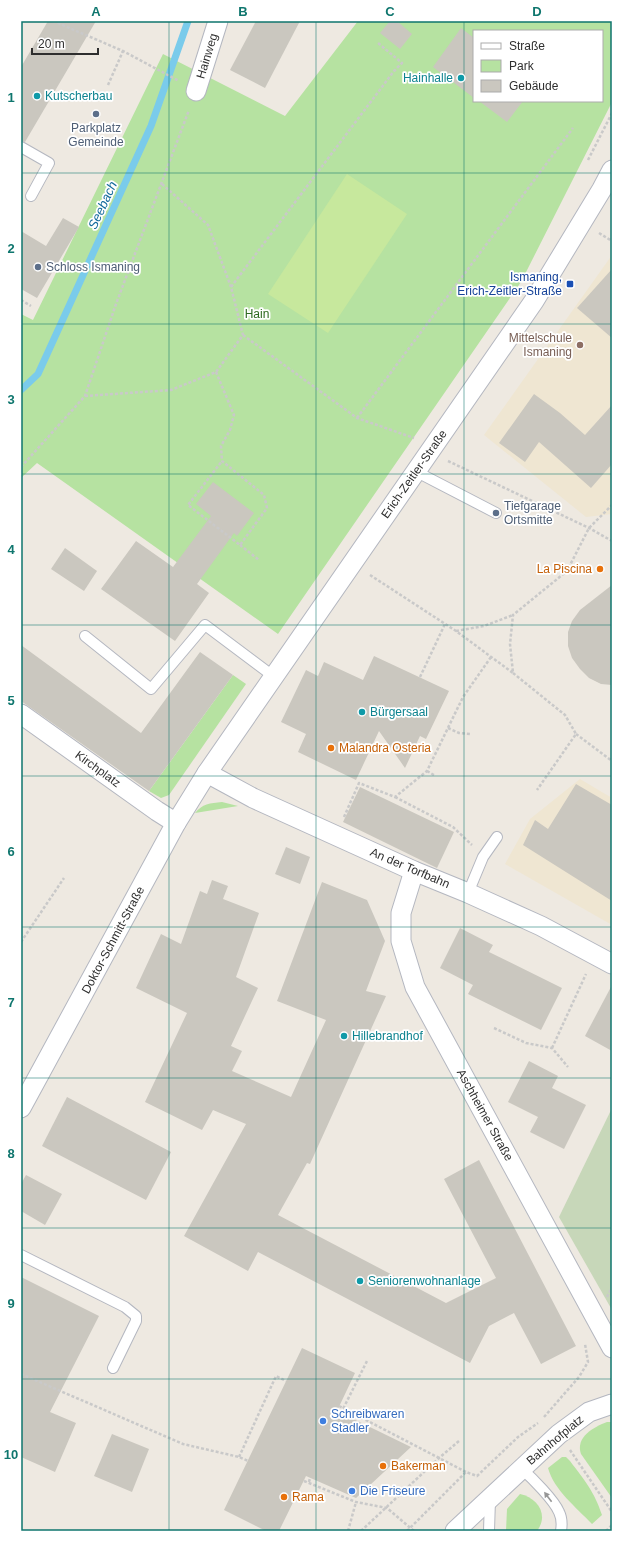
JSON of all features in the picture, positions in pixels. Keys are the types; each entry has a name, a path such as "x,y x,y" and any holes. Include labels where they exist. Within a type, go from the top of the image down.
{"street":[{"name":"Hainweg","path":"196,91 218,21"},
{"name":"Erich-Zeitler-Straße","path":"207,773 534,301 612,170"},
{"name":"Kirchplatz","path":"21,714 176,823"},
{"name":"Doktor-Schmitt-Straße","path":"21,1108 176,823 207,773"},
{"name":"An der Torfbahn","path":"207,773 253,798 414,871 468,893 541,926 612,964"},
{"name":"Aschheimer Straße","path":"414,871 401,913 401,941 415,987 612,1348"},
{"name":"Bahnhofplatz","path":"455,1531 559,1434 589,1412 611,1399"}],"lane":[{"path":"21,147 49,163 31,196"},
{"path":"415,471 496,513"},
{"path":"85,636 151,689 205,625 273,676"},
{"path":"468,893 483,857 497,837"},
{"path":"21,1255 124,1306 136,1316 136,1321 113,1368"},
{"name":"Bahnhofplatz","path":"522,1469 541,1488 559,1511 562,1522 561,1531"},
{"path":"489,1531 490,1498"}],"path":[{"path":"53,21 122,51 177,80"},
{"path":"231,287 402,63 378,44"},
{"path":"108,85 122,51"},
{"path":"21,467 85,396 116,304 196,91"},
{"path":"588,160 612,113"},
{"path":"357,418 572,128"},
{"path":"162,184 208,225 231,287 244,335 357,418 413,437 450,462 589,528 612,541"},
{"path":"21,300 32,306"},
{"path":"85,396 172,390 216,372 244,335"},
{"path":"216,372 234,415 230,430 221,446 222,461 188,505 259,560"},
{"path":"222,461 264,495 267,508 240,545"},
{"path":"456,631 484,626 513,615 567,572 589,528 612,505"},
{"path":"352,563 456,631 513,672 565,715 576,734 612,761"},
{"path":"513,615 510,644 513,672"},
{"path":"420,678 445,624"},
{"path":"395,798 427,772 463,697 491,657"},
{"path":"448,728 459,733 470,734"},
{"path":"538,790 576,734"},
{"path":"427,772 434,775"},
{"path":"336,836 359,783 395,798 453,827 483,857"},
{"path":"21,942 64,878"},
{"path":"552,1048 595,954"},
{"path":"494,1028 526,1043 552,1048 568,1067"},
{"path":"606,1299 612,1287"},
{"path":"339,1406 466,1472 477,1476 518,1437 540,1422 579,1377 588,1362 586,1348"},
{"path":"341,1413 367,1361"},
{"path":"21,1374 183,1444 239,1456 248,1461"},
{"path":"239,1456 276,1376 286,1381"},
{"path":"559,1434 612,1512"},
{"path":"361,1531 439,1458 459,1442"},
{"path":"407,1531 466,1472"},
{"path":"309,1482 310,1478"},
{"path":"304,1480 356,1502 387,1508 414,1531"},
{"path":"348,1531 356,1502"},
{"path":"606,1531 612,1525"}],"shaded area":[{"name":"Mittelschule Ismaning","path":"612,255 612,514 586,517 484,435"},
{"path":"580,779 612,798 612,925 505,864 530,819"}],"green space":[{"name":"Hain","path":"358,21 612,21 612,102 521,282 278,634 37,463 21,478 21,314 33,320 163,54 285,116"},
{"path":"347,174 407,214 328,333 268,294"},
{"path":"233,675 246,684 169,795 161,798 149,791"},
{"path":"222,802 238,806 195,813 207,804"},
{"path":"612,1108 612,1310 559,1217"},
{"path":"607,1422 612,1422 612,1498 581,1454 580,1448 583,1438 591,1430"},
{"path":"562,1457 566,1457 570,1461 589,1486 596,1499 602,1515 592,1524 560,1491 551,1476 548,1468"},
{"path":"520,1494 532,1499 540,1508 542,1519 537,1531 506,1531 507,1509"}],"building":[{"name":"Kutscherbau","path":"48,21 96,21 25,142 21,141 21,67"},
{"path":"256,21 300,21 265,88 230,70"},
{"path":"390,21 397,21 412,34 400,49 380,33"},
{"name":"Hainhalle","path":"461,28 473,37 473,97 433,67"},
{"path":"480,102 522,102 507,122"},
{"name":"Schloss Ismaning","path":"63,218 79,227 37,298 21,289 21,231 46,246"},
{"path":"612,269 612,338 577,308"},
{"path":"534,394 560,413 585,435 612,405 612,464 591,488 539,442 525,462 499,443"},
{"path":"213,482 254,513 237,536 234,533 197,584 209,593 175,641 101,589 136,541 173,567 211,516 196,504"},
{"path":"65,548 97,571 84,591 51,569"},
{"path":"612,585 612,685 601,684 589,678 580,669 572,658 568,646 568,632 572,621 580,610"},
{"path":"21,645 141,733 200,652 233,675 149,791 21,701"},
{"name":"Bürgersaal","path":"374,656 449,691 426,739 420,736 405,768 379,731 356,780 298,752 306,734 281,722 306,670 318,676 324,662 363,680"},
{"path":"576,784 612,805 612,901 523,845 535,820 548,829"},
{"path":"360,787 454,832 437,868 343,822"},
{"path":"286,847 310,857 300,884 275,874"},
{"path":"212,880 228,886 223,899 259,913 236,977 258,988 231,1046 242,1051 232,1071 291,1097 326,1020 277,1001 322,882 367,900 385,941 366,991 386,996 310,1164 307,1163 278,1215 446,1303 496,1278 444,1179 479,1160 576,1346 541,1364 514,1313 489,1326 470,1363 258,1252 248,1271 184,1236 246,1124 213,1110 202,1130 145,1102 187,1013 136,988 161,934 181,944 200,891 207,894"},
{"path":"460,928 493,945 489,952 562,988 541,1030 468,994 473,985 440,968"},
{"path":"612,985 612,1051 585,1036"},
{"path":"529,1061 558,1076 552,1088 586,1105 564,1149 530,1132 538,1117 508,1102"},
{"path":"67,1097 171,1152 146,1200 42,1146"},
{"path":"26,1175 62,1194 45,1225 21,1211 21,1184"},
{"path":"21,1277 99,1316 50,1412 76,1423 55,1472 21,1457"},
{"path":"302,1348 355,1373 337,1411 411,1447 356,1498 306,1476 279,1531 266,1531 224,1510"},
{"path":"112,1434 149,1449 132,1492 94,1476"}],"waterway":[{"name":"Seebach","path":"21,390 38,374 151,126 188,21"}],"place":[{"name":"Hainhalle","path":"461,78"},
{"name":"Kutscherbau","path":"37,96"},
{"name":"Parkplatz Gemeinde","path":"96,114"},
{"name":"Schloss Ismaning","path":"38,267"},
{"name":"Ismaning, Erich-Zeitler-Straße","path":"570,284"},
{"name":"Mittelschule Ismaning","path":"580,345"},
{"name":"Tiefgarage Ortsmitte","path":"496,513"},
{"name":"La Piscina","path":"600,569"},
{"name":"Bürgersaal","path":"362,712"},
{"name":"Malandra Osteria","path":"331,748"},
{"name":"Hillebrandhof","path":"344,1036"},
{"name":"Seniorenwohnanlage","path":"360,1281"},
{"name":"Schreibwaren Stadler","path":"323,1421"},
{"name":"Bakerman","path":"383,1466"},
{"name":"Die Friseure","path":"352,1491"},
{"name":"Rama","path":"284,1497"}]}
